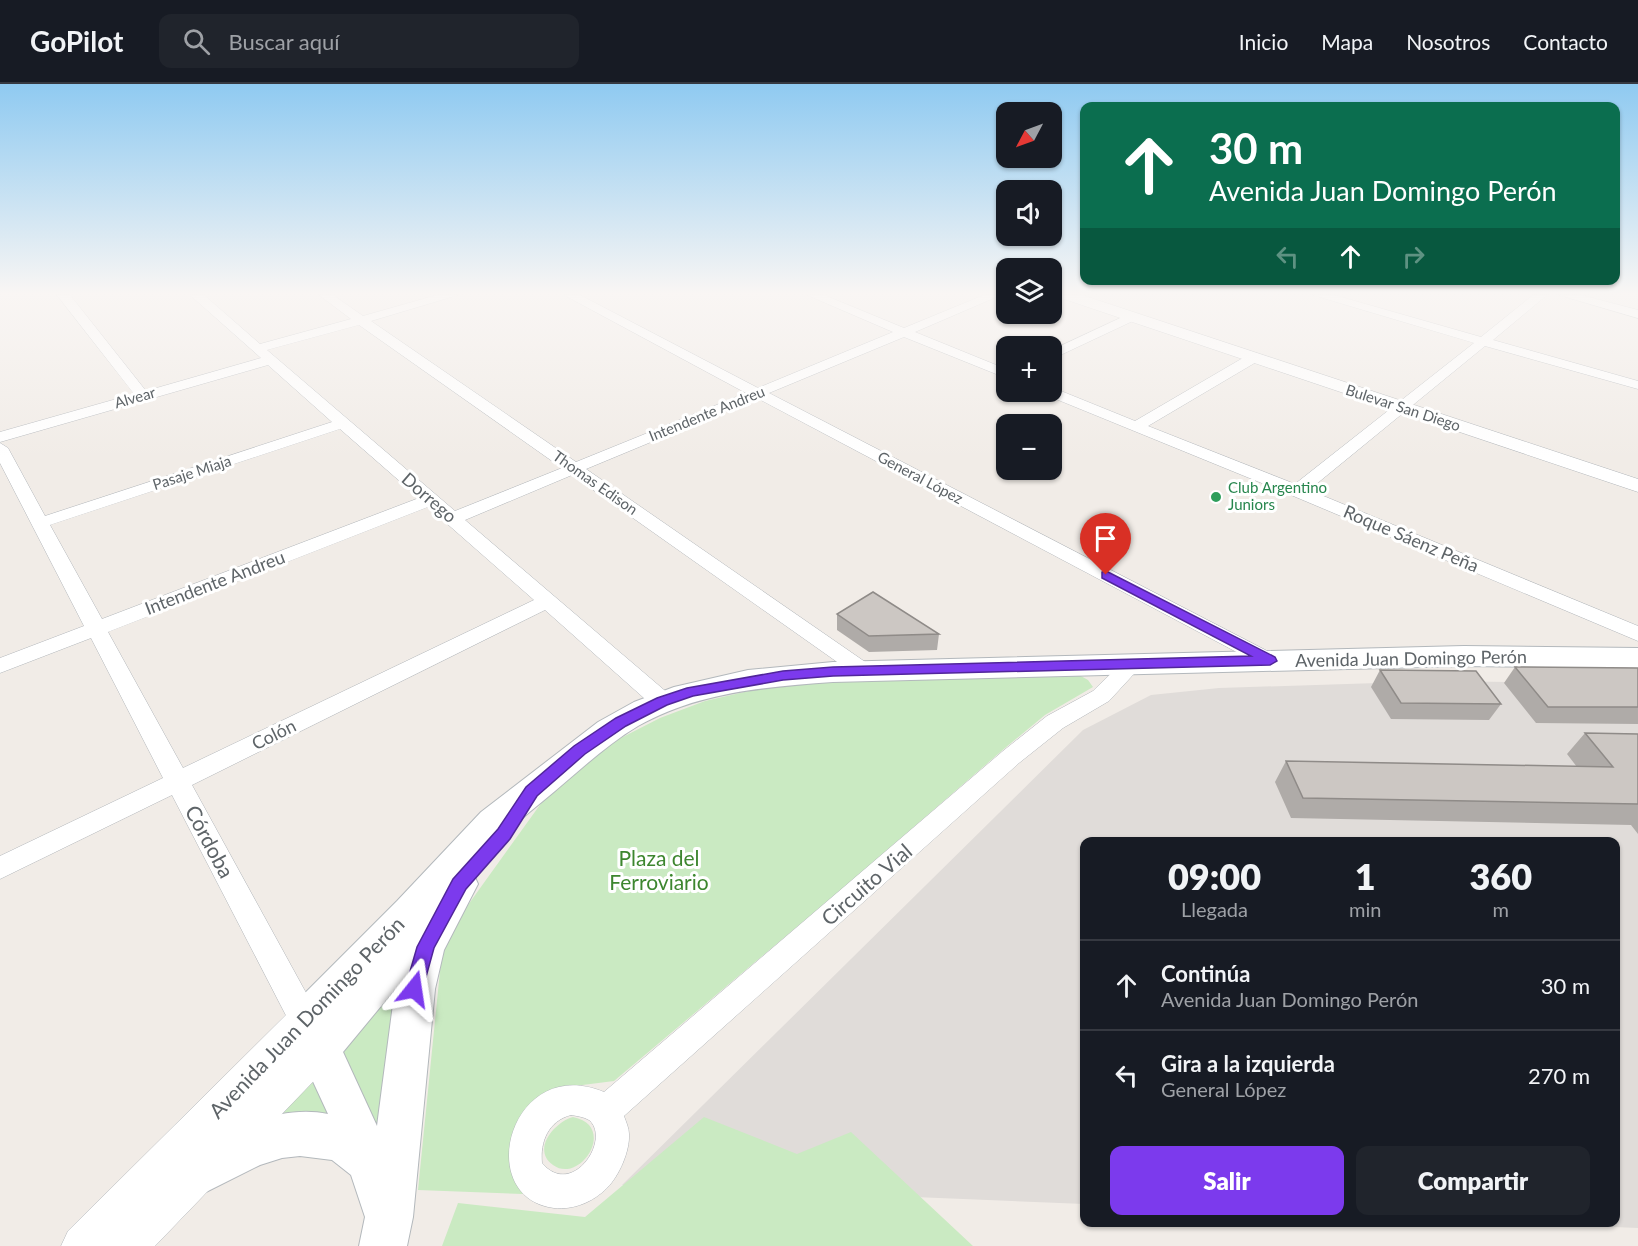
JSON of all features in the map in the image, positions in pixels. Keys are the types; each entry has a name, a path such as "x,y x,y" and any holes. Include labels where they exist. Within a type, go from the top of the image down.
{"main road":[{"name":"Avenida Juan Domingo Perón","path":"312,1034 423,898 488,825 588,744 621,722 662,701 692,692 783,675 864,671 1464,656 1638,658"},
{"name":"Avenida Juan Domingo Perón","path":"312,1034 459,884 504,834 532,791"},
{"path":"386,1231 414,989 426,947 459,884"},
{"name":"Córdoba","path":"312,1034 371,1162 386,1231"},
{"path":"198,1173 244,1148 291,1133 339,1139 371,1162"}],"street":[{"path":"106,349 143,396"},
{"name":"Dorrego","path":"257,349 662,701"},
{"name":"Alvear","path":"0,437 143,396 277,349"},
{"name":"Thomas Edison","path":"402,349 864,671"},
{"name":"General López","path":"673,349 1270,661"},
{"name":"Intendente Andreu","path":"452,519 865,349"},
{"path":"945,349 996,370"},
{"name":"Bulevar San Diego","path":"1227,349 1638,486"},
{"path":"1297,491 1474,349"},
{"path":"1509,349 1638,385"},
{"path":"1137,426 1253,358"},
{"name":"Roque Sáenz Peña","path":"1062,396 1297,491 1638,634"},
{"name":"Pasaje Miaja","path":"40,523 343,423"},
{"name":"Córdoba","path":"0,448 312,1034"},
{"name":"Intendente Andreu","path":"0,666 430,500"},
{"name":"Colón","path":"0,868 547,601"},
{"name":"Circuito Vial","path":"605,1112 1011,758 1055,723 1101,696 1133,664"},
{"name":"Avenida Juan Domingo Perón","path":"125,1246 198,1173 312,1034"},
{"name":"Avenida Juan Domingo Perón","path":"83,1246 312,1034"}],"shaded area":[{"path":"1439,681 1638,684 1638,1228 1613,1227 1620,1227 1620,837 1080,837 1080,1204 622,1185 1083,730 1151,695 1219,688"}],"green space":[{"name":"Plaza del Ferroviario","path":"1079,675 1088,680 1093,687 1045,715 614,1081 559,1088 534,1108 511,1164 523,1194 418,1190 441,961 450,930 542,802 574,771 613,742 660,718 705,701 766,687 837,681"},
{"path":"400,972 377,1130 336,1054"},
{"path":"306,1079 313,1082 330,1113 329,1119 268,1127"},
{"path":"573,1117 586,1122 593,1131 594,1141 583,1161 574,1167 563,1169 553,1165 547,1159 544,1151 545,1144 559,1124"},
{"path":"704,1117 797,1154 851,1132 973,1246 442,1246 458,1203 585,1217"}],"building":[{"path":"873,592 939,634 869,636 837,614"},
{"path":"1515,667 1638,668 1638,707 1548,707"},
{"path":"1380,670 1476,671 1501,704 1401,703"},
{"path":"1585,733 1638,734 1638,804 1303,798 1286,761 1613,767"}],"place":[{"name":"Club Argentino Juniors","path":"1216,497"}],"route":[{"path":"414,989 426,947 459,884 504,834 532,791 579,750 621,722 662,701 692,692 783,675 1270,661 1106,575"}]}
